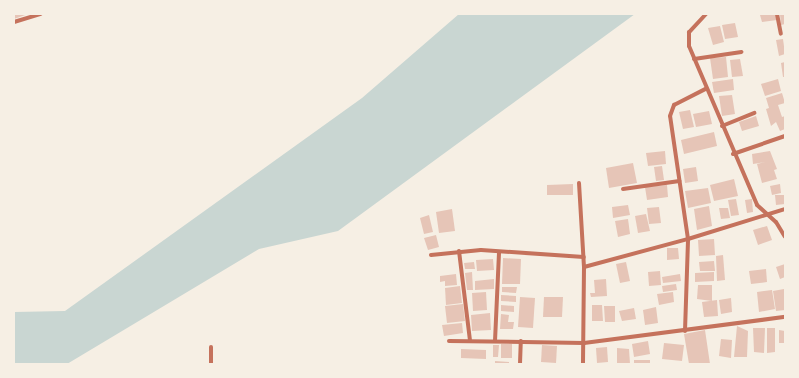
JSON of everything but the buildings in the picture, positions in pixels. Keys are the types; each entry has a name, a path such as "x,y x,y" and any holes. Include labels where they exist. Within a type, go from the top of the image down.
{"street":[{"path":"14,22 41,14"},
{"path":"706,14 693,26 688,36 694,59 733,154 757,205 776,222 785,237"},
{"path":"777,14 781,34"},
{"path":"694,59 741,52"},
{"path":"685,331 688,239 670,116 671,109 677,102 706,89"},
{"path":"722,126 755,113"},
{"path":"733,154 785,136"},
{"path":"623,189 679,181"},
{"path":"579,183 584,257 583,364"},
{"path":"584,267 688,239 785,209"},
{"path":"431,255 459,251 584,257"},
{"path":"459,251 470,340"},
{"path":"495,341 499,252"},
{"path":"449,341 470,340 584,343 785,317"},
{"path":"520,364 521,341"},
{"path":"211,347 211,364"}],"path":[{"path":"14,155 14,173"}],"shaded area":[{"path":"459,14 635,14 338,231 259,249 67,364 14,364 14,312 65,311 362,98"}]}
